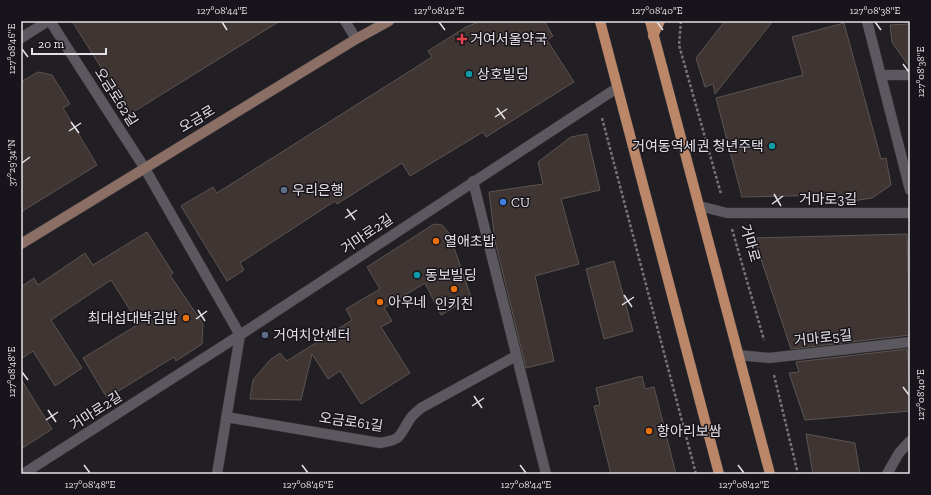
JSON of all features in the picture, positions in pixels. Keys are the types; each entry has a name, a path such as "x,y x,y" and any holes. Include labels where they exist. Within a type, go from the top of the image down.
{"main road":[{"name":"오금로","path":"21,244 144,167 356,39 389,21"},
{"path":"600,21 719,474"},
{"path":"650,21 770,474"},
{"path":"653,36 660,21"}],"street":[{"name":"오금로62길","path":"21,38 49,21 144,167"},
{"path":"345,21 356,39"},
{"path":"867,21 882,75 910,190"},
{"path":"882,75 910,75"},
{"name":"거마로2길","path":"23,474 240,335 617,88"},
{"path":"144,167 240,335 217,474"},
{"path":"473,181 546,474"},
{"name":"거마로3길","path":"699,206 727,213 910,213"},
{"name":"거마로5길","path":"738,355 769,358 910,342"},
{"name":"오금로61길","path":"226,417 380,443 393,440 401,435 410,418 421,408 516,356"},
{"path":"886,474 899,453 910,441"}],"path":[{"name":"거마로","path":"681,21 679,45 769,358 798,474"},
{"path":"597,100 696,474"}],"building":[{"path":"72,21 280,21 130,114"},
{"path":"481,21 544,21 553,36 547,40 574,82 486,137 483,132 410,176 402,163 337,204 335,201 240,263 244,270 227,281 181,206 213,187 217,193 432,57 428,51 466,27"},
{"path":"725,21 773,21 715,94 713,84 705,87 696,58"},
{"path":"844,23 881,159 886,158 891,185 872,198 834,204 833,195 742,197 716,98 803,75 792,37"},
{"path":"910,24 910,68 892,42 890,25"},
{"path":"38,72 52,75 70,104 63,108 97,165 21,212 21,82"},
{"path":"587,134 600,190 561,199 579,264 535,276 554,361 526,368 495,241 489,192 543,184 538,162 571,137"},
{"path":"434,224 442,225 449,233 471,297 441,315 425,283 384,308 392,321 381,327 410,373 361,404 340,371 328,379 312,354 301,400 250,399 253,380 270,360 280,353 287,361 352,320 346,309 380,289 367,267"},
{"path":"147,232 173,273 170,275 203,324 202,344 176,361 174,357 107,398 83,358 139,324 111,280 51,320 82,368 55,386 33,351 21,359 21,287 34,278 38,285 85,253 93,265"},
{"path":"907,234 910,335 791,349 754,238"},
{"path":"614,261 633,331 604,339 586,269"},
{"path":"907,349 910,382 910,411 805,420 789,373 799,372 796,362"},
{"path":"642,376 645,389 654,387 676,474 611,474 594,406 600,405 596,388"},
{"path":"21,379 52,429 21,449"},
{"path":"806,434 855,443 860,474 813,474"}],"place":[{"name":"거여서울약국","path":"462,39"},
{"name":"상호빌딩","path":"469,74"},
{"name":"거여동역세권 청년주택","path":"772,146"},
{"name":"우리은행","path":"284,190"},
{"name":"CU","path":"503,202"},
{"name":"열애초밥","path":"436,241"},
{"name":"동보빌딩","path":"417,275"},
{"name":"인키친","path":"454,289"},
{"name":"아우네","path":"380,302"},
{"name":"최대섭대박김밥","path":"186,318"},
{"name":"거여치안센터","path":"265,335"},
{"name":"항아리보쌈","path":"649,431"}]}
